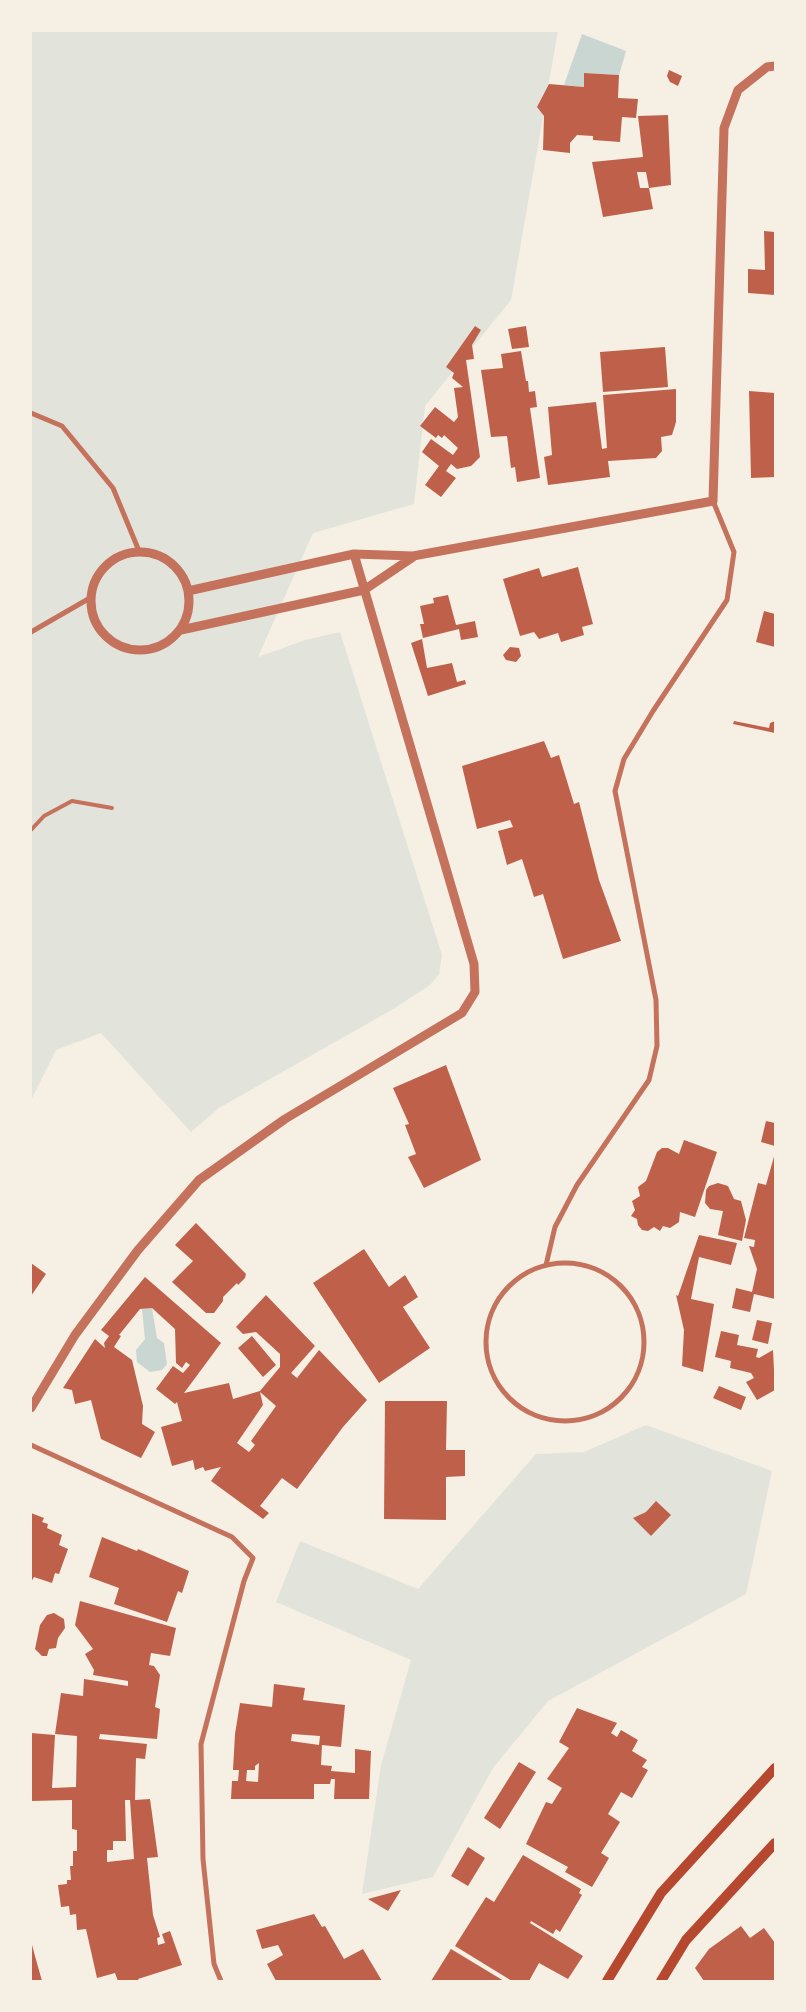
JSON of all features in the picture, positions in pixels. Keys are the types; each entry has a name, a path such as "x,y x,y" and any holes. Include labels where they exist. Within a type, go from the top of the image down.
{"main road":[{"path":"607,1981 661,1893 775,1768"},
{"path":"661,1981 686,1940 775,1843"}],"street":[{"path":"546,1265 555,1227 577,1185 649,1080 657,1046 656,1000 614,791 624,759 653,711 727,600 734,552 713,501 724,128 738,90 767,67 775,66"},
{"path":"31,413 62,426 113,488 139,551"},
{"path":"188,591 354,554 413,556 713,501"},
{"path":"139,551 161,556 179,570 188,591 189,611 181,630 162,646 137,651 112,643 96,624 90,598 98,574 117,557 139,551"},
{"path":"31,1408 75,1335 138,1250 200,1180 285,1119 462,1013 475,992 474,964 354,554"},
{"path":"181,630 364,590 413,556"},
{"path":"31,632 90,598"},
{"path":"572,1262 597,1269 619,1284 635,1305 644,1329 644,1356 635,1380 619,1401 597,1416 572,1422 546,1420 521,1409 502,1391 489,1368 485,1342 489,1316 502,1293 522,1275 546,1265 572,1262"},
{"path":"31,1445 232,1537 253,1558 244,1582 201,1744 203,1859 214,1964 221,1981"}],"lane":[{"path":"31,830 44,816 72,801 112,808"}],"shaded area":[{"path":"31,31 558,31 511,300 425,406 414,504 313,533 258,657 305,640 340,632 442,955 439,974 430,985 395,1008 219,1108 191,1132 101,1033 56,1050 31,1100"},
{"path":"582,34 626,51 619,75 585,73 584,87 564,85"},
{"path":"152,1308 157,1338 164,1343 167,1364 162,1370 150,1372 137,1362 136,1350 145,1339 142,1309"},
{"path":"646,1425 772,1471 746,1594 548,1701 493,1768 433,1877 362,1894 381,1765 411,1660 276,1602 300,1541 418,1589 536,1454 584,1452"}],"building":[{"path":"669,70 682,76 678,86 670,82 667,76"},
{"path":"584,73 619,75 618,98 638,99 636,118 622,117 620,142 593,140 593,136 577,135 570,143 570,153 543,150 544,116 537,107 549,84 584,87"},
{"path":"668,115 671,185 649,188 653,209 603,217 592,162 643,157 638,116","holes":["637,172 646,172 649,188 640,188"]},
{"path":"764,231 775,232 775,295 748,293 748,269 765,270"},
{"path":"475,326 481,330 472,345 474,359 466,360 480,457 471,466 457,469 451,464 446,471 456,478 441,497 425,485 439,466 422,452 431,439 453,455 458,448 444,435 442,438 438,435 436,438 420,426 435,407 454,422 458,417 454,388 463,387 452,378 454,373 446,367"},
{"path":"526,326 529,347 512,349 508,329"},
{"path":"665,347 668,387 603,392 600,352"},
{"path":"521,351 529,392 535,391 537,407 530,408 540,478 517,482 515,467 511,468 507,436 491,437 481,370 503,368 501,354"},
{"path":"676,389 676,422 672,435 661,437 662,451 656,458 608,461 610,477 548,485 544,457 552,455 548,407 596,402 602,449 607,448 603,395"},
{"path":"749,391 775,393 775,477 751,478"},
{"path":"578,567 593,624 582,627 584,635 561,642 558,633 539,639 534,632 520,636 503,579 539,568 542,577"},
{"path":"448,595 456,625 475,621 478,637 461,640 459,629 423,638 420,624 424,624 420,606 434,603 433,598"},
{"path":"764,611 775,614 775,647 756,642"},
{"path":"422,639 427,668 452,663 457,682 465,680 466,684 428,696 411,643"},
{"path":"510,647 519,648 521,656 516,662 506,660 503,655"},
{"path":"734,721 769,728 770,723 775,721 775,733 733,724"},
{"path":"544,741 551,758 559,755 574,804 579,802 599,880 621,941 563,959 543,894 534,897 522,859 507,865 498,831 513,827 510,820 477,829 462,766"},
{"path":"446,1065 481,1160 424,1188 408,1157 416,1154 405,1125 409,1124 393,1088"},
{"path":"766,1121 775,1123 775,1146 761,1142"},
{"path":"684,1140 717,1152 695,1217 680,1212 679,1222 670,1228 663,1226 660,1231 654,1227 648,1231 642,1230 638,1225 637,1219 631,1216 635,1210 632,1201 640,1196 638,1187 646,1181 657,1152 662,1148 668,1148 679,1154"},
{"path":"775,1153 775,1299 754,1294 750,1312 732,1308 736,1288 752,1292 757,1269 749,1246 754,1247 755,1240 744,1238 758,1183 766,1185"},
{"path":"718,1183 728,1186 734,1199 741,1201 746,1220 742,1241 718,1235 723,1211 710,1209 705,1203 706,1190 709,1186"},
{"path":"196,1223 246,1274 245,1278 238,1285 237,1283 223,1297 223,1301 214,1313 206,1313 172,1282 193,1261 175,1245"},
{"path":"699,1235 737,1243 731,1265 699,1257 691,1299 714,1304 703,1372 682,1366 684,1330 676,1295 678,1296"},
{"path":"364,1249 389,1287 405,1275 418,1297 403,1307 430,1348 379,1383 313,1283"},
{"path":"31,1263 46,1274 31,1296"},
{"path":"145,1277 221,1343 184,1393 229,1383 233,1399 260,1391 280,1367 280,1354 256,1332 243,1334 236,1327 266,1295 315,1346 291,1373 297,1378 319,1350 367,1400 343,1427 297,1489 282,1478 260,1506 269,1513 263,1519 211,1481 221,1467 205,1471 203,1467 195,1470 193,1460 172,1466 161,1427 182,1421 177,1402 175,1404 156,1389 173,1366 183,1373 190,1365 186,1362 182,1368 176,1363 175,1329 152,1308 140,1309 119,1335 121,1336 114,1347 132,1360 143,1406 142,1424 155,1432 141,1458 101,1439 91,1400 75,1404 72,1390 63,1388 95,1339 105,1348 104,1343 109,1336 101,1330","holes":["260,1392 276,1406 251,1441 255,1445 249,1452 237,1443 263,1405"]},
{"path":"757,1320 772,1323 768,1344 752,1340"},
{"path":"721,1331 739,1335 737,1345 758,1349 756,1357 759,1358 773,1350 775,1390 757,1400 746,1382 754,1378 751,1373 730,1368 731,1361 715,1357"},
{"path":"252,1336 276,1365 263,1377 238,1348"},
{"path":"719,1386 746,1397 741,1410 713,1398"},
{"path":"385,1401 447,1401 446,1450 465,1450 465,1476 446,1477 446,1520 384,1519"},
{"path":"656,1501 671,1515 651,1536 633,1518 646,1512"},
{"path":"31,1513 44,1518 42,1522 48,1524 47,1528 62,1535 59,1545 68,1549 59,1574 55,1573 52,1583 34,1577 31,1582"},
{"path":"102,1537 137,1551 138,1549 189,1571 182,1593 178,1591 167,1622 114,1604 119,1588 89,1577"},
{"path":"80,1601 176,1628 170,1656 151,1653 149,1665 154,1666 160,1675 155,1707 160,1709 157,1739 100,1734 99,1739 147,1744 145,1759 136,1758 135,1800 150,1799 158,1857 147,1858 153,1915 160,1937 157,1938 158,1945 165,1943 162,1934 170,1931 182,1965 138,1979 139,1981 118,1981 115,1973 97,1978 86,1929 77,1930 76,1914 70,1915 69,1906 61,1907 58,1885 67,1884 67,1880 71,1880 70,1866 73,1866 73,1851 77,1851 77,1830 72,1829 72,1800 31,1801 31,1733 55,1735 52,1788 76,1787 77,1736 55,1734 61,1693 83,1696 84,1679 128,1686 128,1681 93,1675 94,1670 85,1654 93,1649 75,1625","holes":["125,1800 130,1800 134,1859 107,1862 107,1850 113,1850 113,1841 126,1841"]},
{"path":"54,1613 64,1619 65,1628 58,1638 56,1648 49,1649 47,1656 42,1656 35,1649 40,1625 47,1615"},
{"path":"274,1684 305,1688 303,1700 345,1705 341,1747 322,1745 321,1765 332,1766 331,1771 355,1773 355,1749 371,1751 369,1799 334,1799 335,1779 331,1779 330,1784 314,1784 314,1799 231,1799 232,1781 238,1781 239,1770 233,1770 235,1734 240,1703 272,1707","holes":["292,1734 320,1736 319,1745 291,1741","259,1763 258,1782 246,1781 247,1770 255,1770 255,1766"]},
{"path":"577,1708 617,1723 611,1733 617,1737 621,1730 638,1740 632,1751 647,1760 642,1767 648,1770 632,1798 621,1792 608,1814 620,1822 601,1853 609,1858 592,1887 565,1872 568,1867 526,1844 546,1802 552,1804 562,1788 547,1779 569,1748 559,1742"},
{"path":"519,1762 536,1772 500,1829 484,1818"},
{"path":"468,1847 485,1858 468,1886 451,1876"},
{"path":"523,1855 581,1889 579,1893 582,1895 560,1932 556,1929 553,1934 531,1921 530,1923 583,1956 568,1979 539,1963 529,1981 512,1981 455,1946 486,1897 494,1902"},
{"path":"401,1890 388,1911 368,1899"},
{"path":"314,1914 322,1927 325,1926 344,1959 363,1949 382,1981 276,1981 267,1964 283,1955 278,1945 262,1949 256,1930"},
{"path":"741,1926 750,1938 764,1928 775,1943 775,1981 704,1981 695,1968 709,1949"},
{"path":"32,1945 35,1956 42,1981 31,1981"},
{"path":"451,1949 504,1981 431,1981"}]}
